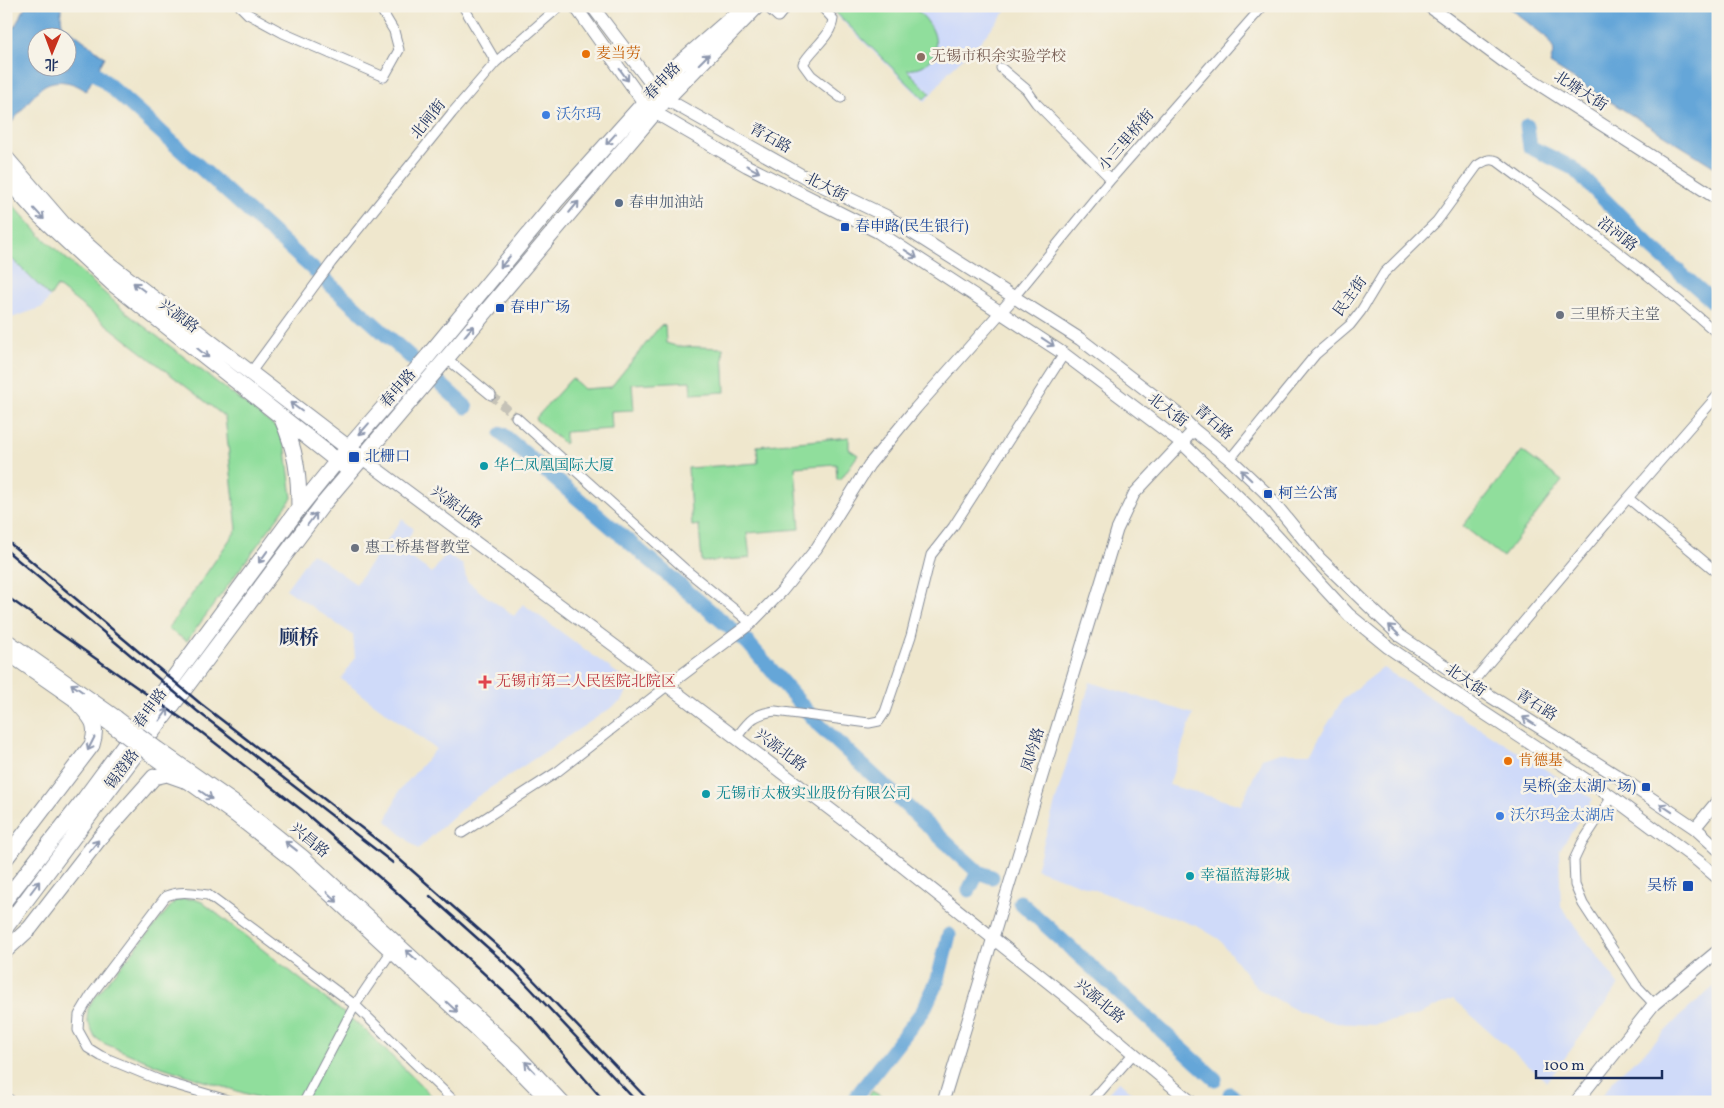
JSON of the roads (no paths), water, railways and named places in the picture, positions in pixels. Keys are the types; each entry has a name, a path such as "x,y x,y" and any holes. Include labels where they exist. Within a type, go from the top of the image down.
{"main road":[{"name":"北大街","path":"575,6 649,108 747,166 878,232 1064,354 1182,442 1256,514 1348,615 1388,647 1481,712 1612,797 1718,878"},
{"path":"592,6 661,94"},
{"name":"春申路","path":"661,94 679,64 745,6"},
{"name":"春申路","path":"240,614 324,503 442,363 649,108 661,94 757,6"},
{"name":"北塘大街","path":"1429,6 1506,63 1718,199"},
{"name":"青石路","path":"661,94 810,180 886,216 1080,340 1173,410 1230,459 1265,492 1319,558 1400,636 1471,684 1625,780 1696,828 1718,849"},
{"name":"春申路","path":"6,898 85,798 299,508 348,447 428,356 556,201 649,108"},
{"name":"兴源路","path":"8,159 64,225 106,262 362,458"},
{"name":"兴源路","path":"6,178 40,216 105,277 351,471"},
{"path":"280,416 291,441 296,465 299,508"},
{"name":"兴源北路","path":"362,458 843,819 1062,992 1191,1102"},
{"name":"锡澄路","path":"6,927 240,614"},
{"name":"兴昌路","path":"6,639 155,753 184,780 235,816 296,864 508,1059 548,1102"},
{"name":"兴昌路","path":"6,653 77,702 114,721"},
{"path":"6,858 92,745 96,733 92,719 77,702"},
{"name":"兴昌路","path":"155,753 242,808 303,856 515,1051 563,1102"},
{"path":"6,950 30,928 99,839 154,777 167,774 184,780"},
{"path":"1576,1102 1654,1004 1718,951"}],"street":[{"path":"240,6 248,14 283,33 384,77 399,50 394,31 379,6"},
{"path":"463,6 496,62"},
{"name":"北闸街","path":"251,372 319,279 452,112 496,62 560,6"},
{"path":"766,6 778,17 787,6"},
{"path":"821,6 833,19 832,29 808,55 803,64 811,74 841,98"},
{"name":"小三里桥街","path":"1014,297 1111,179 1262,6"},
{"path":"1002,68 1026,89 1036,104 1111,179"},
{"name":"民主街","path":"1230,459 1316,354 1350,325 1361,312 1384,273 1437,221 1477,166 1485,160 1492,159 1497,161"},
{"name":"沿河路","path":"1497,161 1610,246 1718,334"},
{"path":"462,834 557,772 747,625 782,591 816,549 869,465 916,408 1014,297"},
{"path":"736,738 752,718 761,713 775,711 869,723 879,721 885,712 911,636 931,555 953,527 1064,354"},
{"path":"442,363 490,395"},
{"path":"1471,684 1628,498 1718,396"},
{"path":"516,417 747,625"},
{"name":"凤吟路","path":"944,1102 1117,530 1134,494 1194,430"},
{"path":"1628,498 1718,573"},
{"path":"1612,797 1582,843 1574,860 1575,885 1583,904 1636,985 1654,1004"},
{"path":"1696,828 1718,800"},
{"path":"234,1102 159,1080 101,1056 88,1048 78,1030 80,1016 91,995 166,896 175,892 190,892 208,896 355,1005 455,1102"},
{"path":"304,1102 355,1005 391,952"},
{"path":"1090,1102 1134,1053"}],"water":[{"path":"26,6 61,6 62,24 67,28 28,28 28,78 78,78 78,36 105,57 86,91 71,83 59,81 47,84 38,91 6,129 6,42"},
{"path":"1507,6 1694,6 1700,11 1704,6 1718,6 1718,169 1550,64 1554,50 1546,37"}],"waterway":[{"path":"78,61 91,69 466,407"},
{"path":"1527,126 1530,147 1573,168 1650,246 1718,306"},
{"path":"502,434 748,643 820,726 978,872 992,877"},
{"path":"969,890 978,872"},
{"path":"1020,902 1215,1079"},
{"path":"852,1102 923,1011 938,979 949,935"},
{"path":"1230,1094 1239,1102"}],"tunnel":[{"path":"491,395 516,417"}],"railway":[{"path":"6,540 201,704 381,843 519,965 650,1102"},
{"path":"6,550 197,711 393,863"},
{"path":"6,596 201,732 303,811 394,890 533,1019 605,1102"},
{"path":"430,896 515,972 637,1102"}],"place":[{"name":"麦当劳","path":"586,54"},
{"name":"无锡市积余实验学校","path":"921,57"},
{"name":"沃尔玛","path":"546,115"},
{"name":"春申加油站","path":"619,203"},
{"name":"春申路(民生银行)","path":"845,227"},
{"name":"春申广场","path":"500,308"},
{"name":"三里桥天主堂","path":"1560,315"},
{"name":"北栅口","path":"354,457"},
{"name":"华仁凤凰国际大厦","path":"484,466"},
{"name":"柯兰公寓","path":"1268,494"},
{"name":"惠工桥基督教堂","path":"355,548"},
{"name":"无锡市第二人民医院北院区","path":"485,682"},
{"name":"肯德基","path":"1508,761"},
{"name":"吴桥(金太湖广场)","path":"1646,787"},
{"name":"无锡市太极实业股份有限公司","path":"706,794"},
{"name":"沃尔玛金太湖店","path":"1500,816"},
{"name":"幸福蓝海影城","path":"1190,876"},
{"name":"吴桥","path":"1688,886"}],"district":[{"name":"顾桥","path":"299,639"}]}
